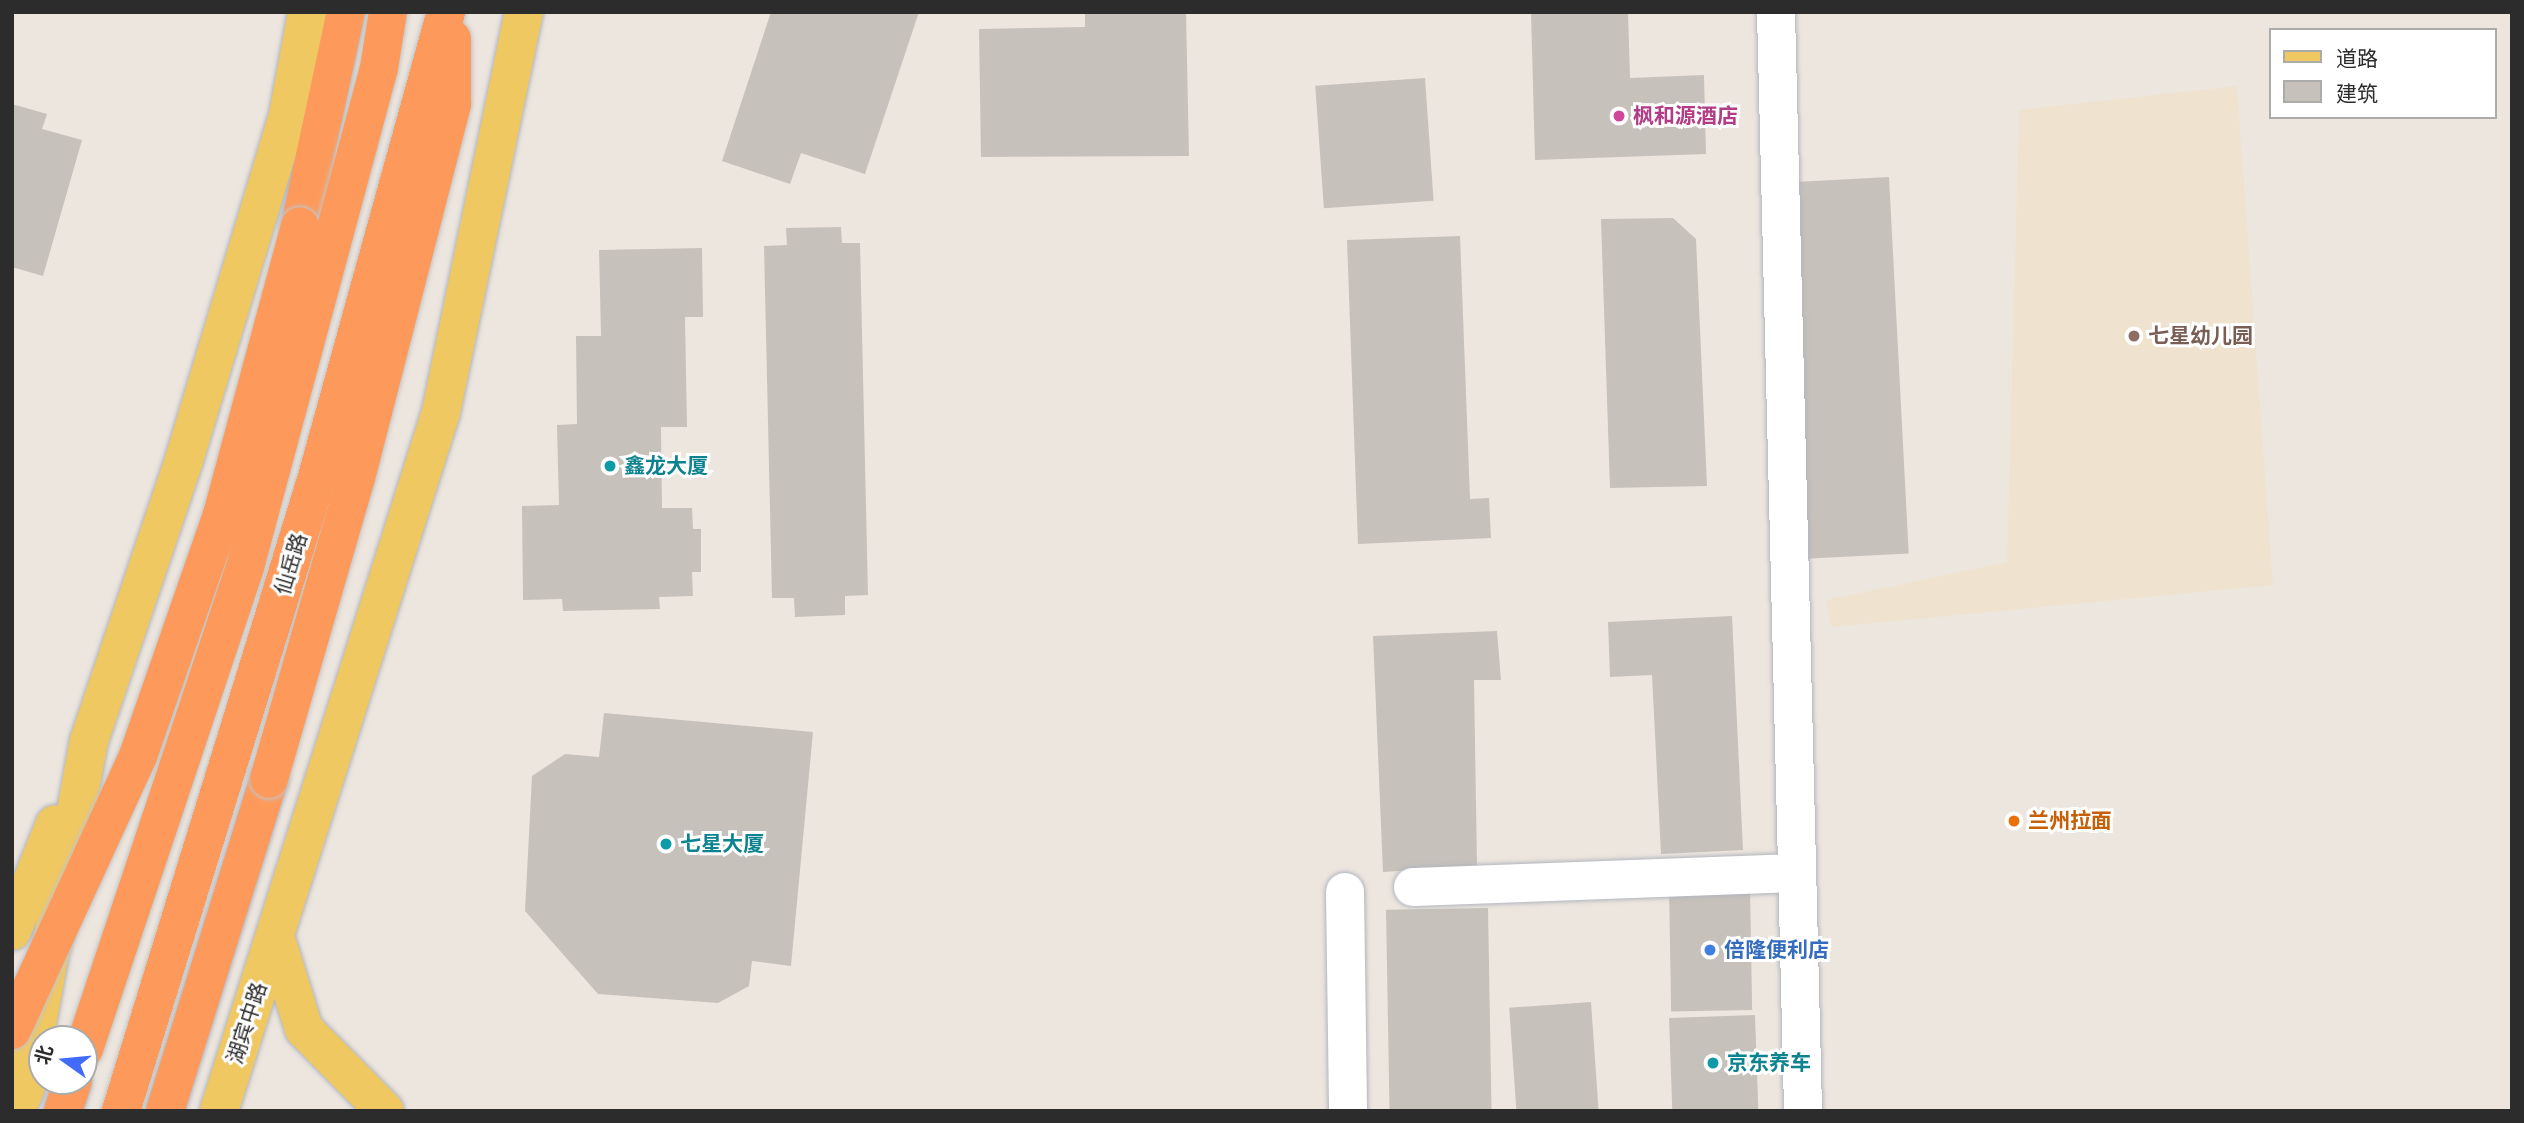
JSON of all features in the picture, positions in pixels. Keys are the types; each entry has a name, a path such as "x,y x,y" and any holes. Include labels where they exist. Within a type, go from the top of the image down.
{"highway":[{"path":"12,1030 138,756 222,515 300,226 346,12"},
{"name":"仙岳路","path":"92,1025 245,567 379,68 388,12"},
{"name":"仙岳路","path":"121,1111 226,782 317,477 446,12"},
{"path":"165,1111 269,779 356,478 452,103 452,12"},
{"path":"140,1111 226,782"}],"main road":[{"path":"12,930 89,741 184,460 288,116 307,12"},
{"name":"湖宾中路","path":"219,1111 442,412 524,12"},
{"path":"16,1111 24,1089 89,741"},
{"path":"275,936 304,1029 385,1111"}],"street":[{"path":"1776,12 1803,1111"},
{"path":"1413,887 1797,873"},
{"path":"1345,892 1349,1111"}],"shaded area":[{"name":"七星幼儿园","path":"2237,86 2273,585 1831,627 1826,600 2007,562 2019,110"}],"building":[{"path":"771,12 919,12 865,174 801,153 790,184 722,161"},
{"path":"1085,12 1186,12 1189,156 981,157 979,29 1085,27"},
{"name":"枫和源酒店","path":"1531,12 1628,12 1630,78 1704,75 1706,154 1535,160"},
{"path":"1425,78 1434,201 1324,208 1315,86"},
{"path":"12,104 47,114 42,129 82,140 43,276 12,267"},
{"path":"1889,177 1909,553 1806,559 1786,182"},
{"path":"1673,218 1696,239 1707,486 1610,488 1601,219"},
{"path":"841,227 842,243 860,243 868,595 845,596 845,615 795,617 794,598 772,598 764,246 787,245 786,228"},
{"path":"1460,236 1470,499 1489,498 1491,538 1358,544 1347,240"},
{"name":"鑫龙大厦","path":"702,248 703,317 685,317 687,427 661,427 662,508 692,508 693,529 701,529 701,572 692,572 693,596 659,597 660,609 563,611 562,599 523,600 522,506 559,505 557,425 577,424 576,336 601,336 599,250"},
{"path":"1732,616 1743,850 1661,854 1652,675 1610,677 1608,622"},
{"path":"1497,631 1501,680 1474,680 1477,866 1383,872 1373,636"},
{"name":"七星大厦","path":"604,713 813,732 791,966 752,961 749,986 718,1003 598,994 525,911 532,776 565,754 599,757"},
{"name":"倍隆便利店","path":"1750,887 1752,1010 1671,1011 1669,888"},
{"path":"1488,908 1492,1111 1390,1111 1386,910"},
{"path":"1591,1002 1599,1111 1516,1111 1509,1008"},
{"name":"京东养车","path":"1755,1015 1758,1111 1672,1111 1669,1018"}],"place":[{"name":"枫和源酒店","path":"1619,116"},
{"name":"七星幼儿园","path":"2134,336"},
{"name":"鑫龙大厦","path":"610,466"},
{"name":"兰州拉面","path":"2014,821"},
{"name":"七星大厦","path":"666,844"},
{"name":"倍隆便利店","path":"1710,950"},
{"name":"京东养车","path":"1713,1063"}]}
